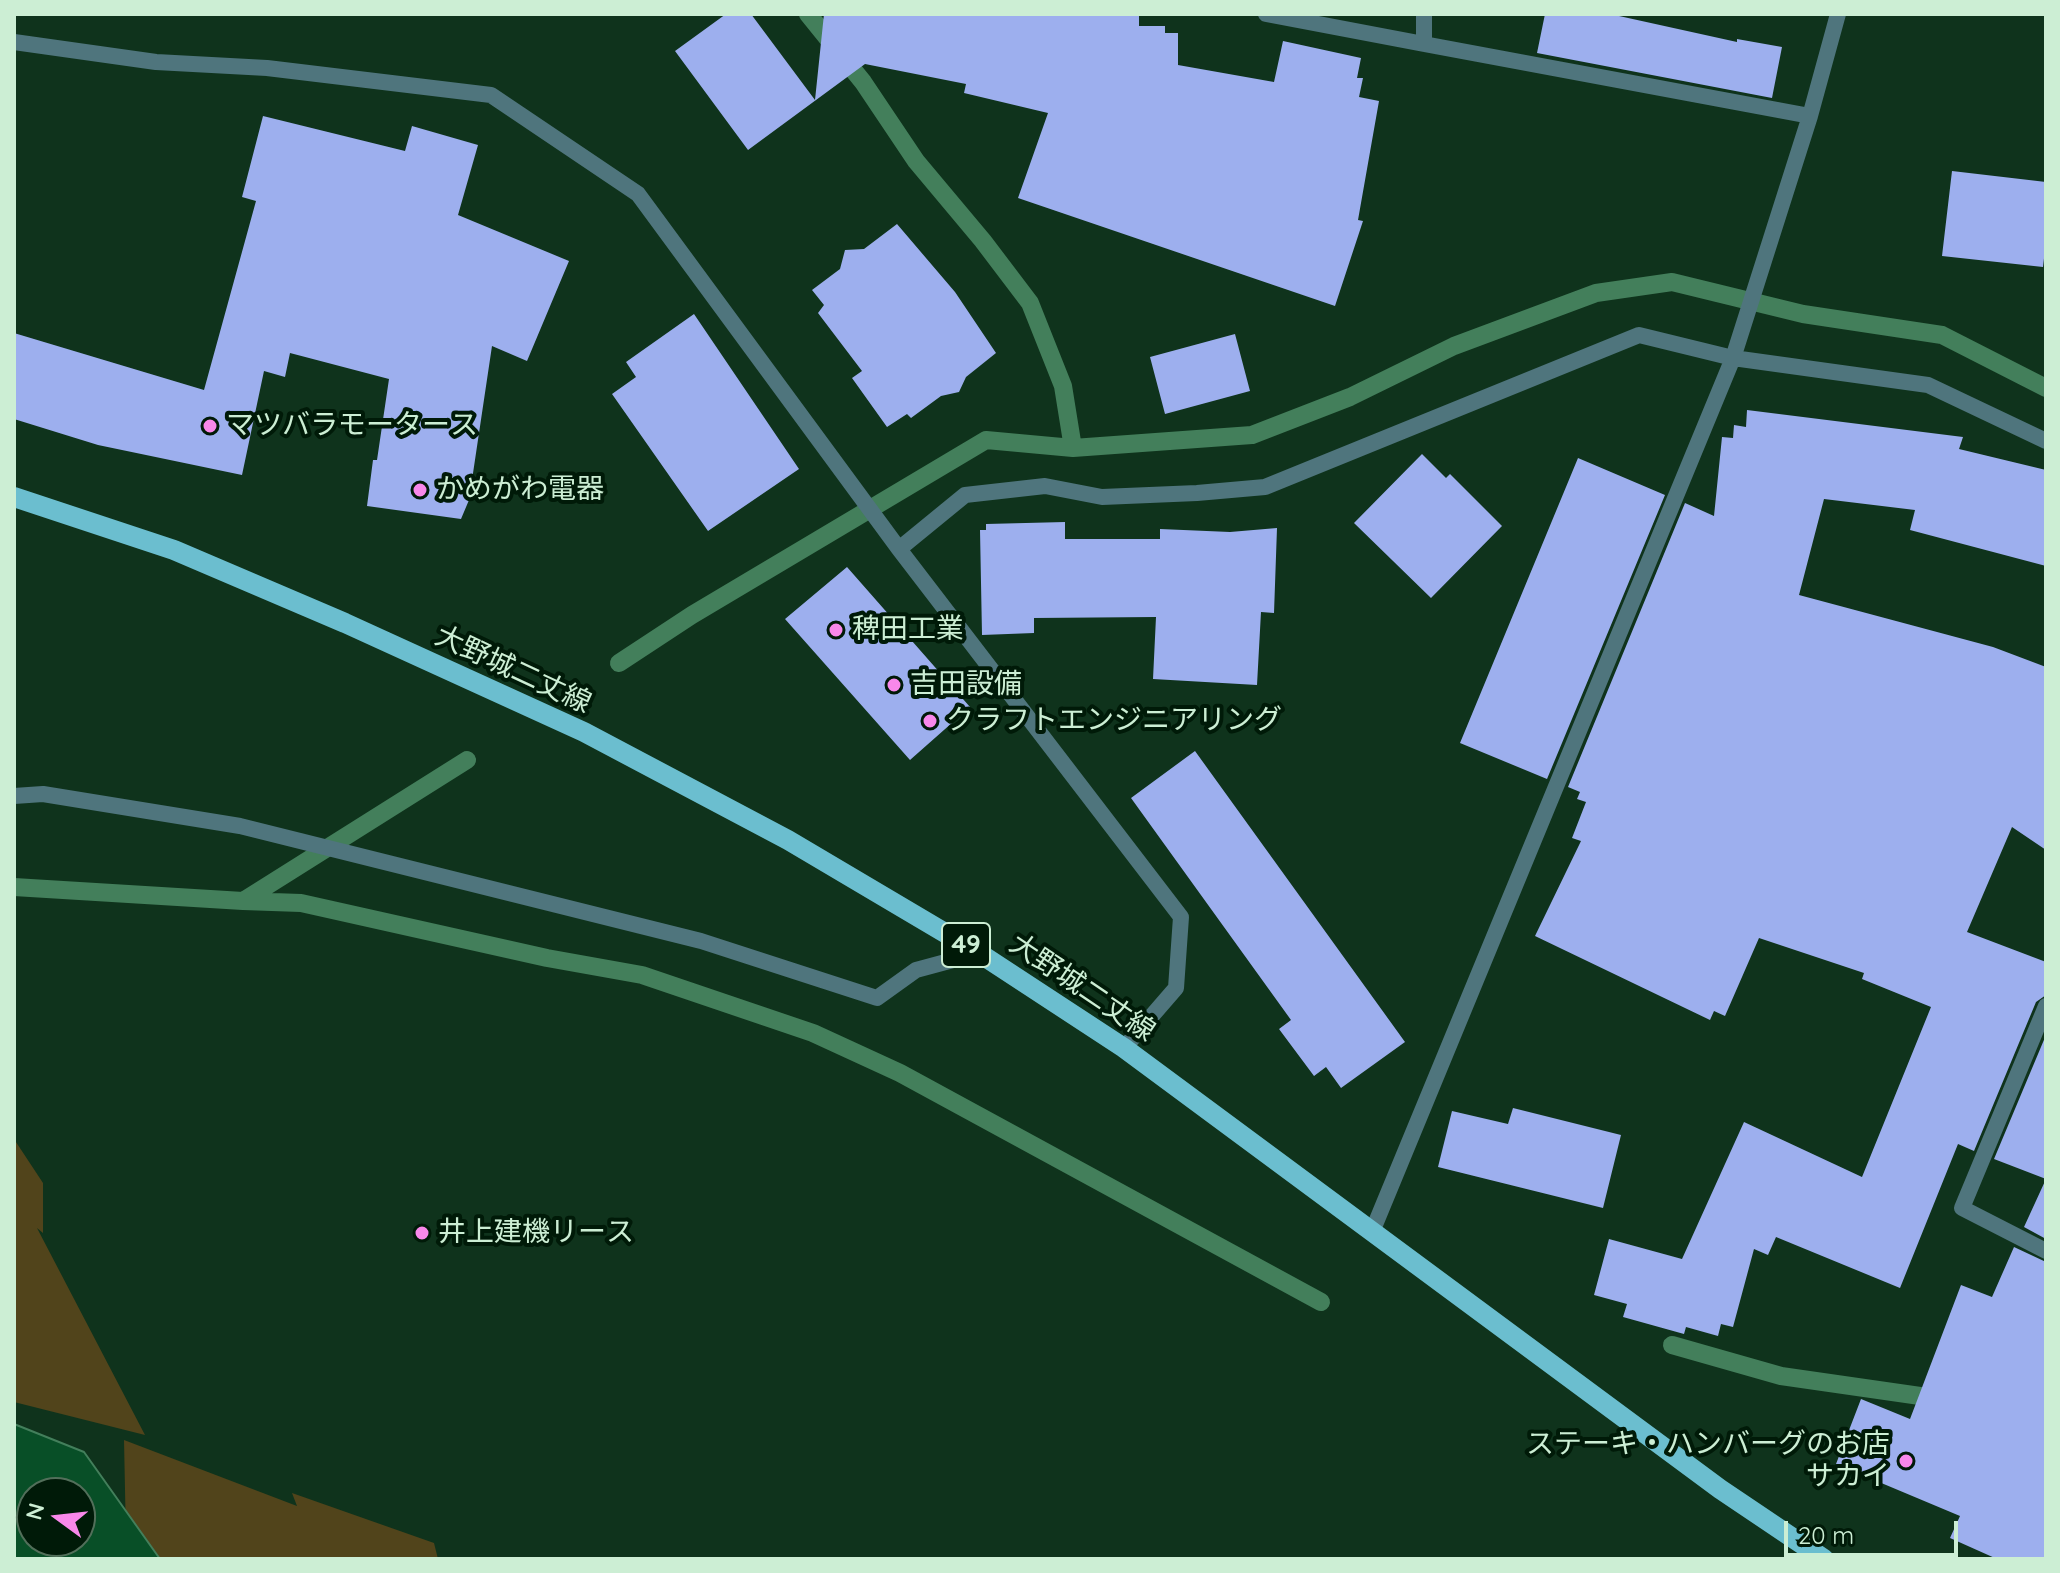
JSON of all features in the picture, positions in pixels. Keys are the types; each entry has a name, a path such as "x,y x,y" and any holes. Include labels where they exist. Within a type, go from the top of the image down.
{"main road":[{"name":"大野城二丈線","path":"14,497 174,550 345,623 584,732 788,840 979,953 1124,1048 1720,1489 1824,1559"}],"street":[{"path":"1266,14 1810,116"},
{"path":"1424,14 1424,44"},
{"path":"1372,1232 1733,358 1810,116 1838,14"},
{"path":"14,42 156,62 267,68 491,95 638,194 899,549 1181,917 1176,988 1124,1048"},
{"path":"899,549 965,495 1045,486 1102,497 1265,487 1639,335 1733,358 1928,385 2046,441"},
{"path":"14,796 43,794 240,826 701,941 877,998 916,970 979,953"},
{"path":"2046,1006 1962,1208 2046,1251"}],"shaded area":[{"path":"14,1139 43,1183 43,1233 37,1228 145,1435 14,1402"},
{"path":"14,1424 84,1452 160,1559 14,1559"},
{"path":"124,1440 297,1506 292,1493 434,1543 438,1559 139,1559 126,1539"}],"building":[{"path":"726,14 751,14 815,100 824,14 1139,14 1139,26 1165,26 1165,33 1178,33 1178,65 1274,82 1283,41 1361,58 1357,78 1363,78 1359,97 1379,101 1358,220 1363,221 1335,306 1018,198 1048,113 964,93 966,84 865,64 748,150 675,51"},
{"path":"1545,14 1610,14 1737,42 1737,39 1782,47 1772,98 1537,53"},
{"path":"263,116 405,151 412,126 478,145 458,215 569,261 527,361 492,346 469,500 461,519 367,506 389,379 290,353 285,377 264,371 242,475 98,445 14,419 14,333 204,390 256,201 242,197"},
{"path":"1952,171 2046,182 2043,267 1942,256"},
{"path":"897,224 955,292 996,353 966,377 959,392 941,396 911,418 907,414 887,427 852,378 862,371 818,313 824,305 812,290 840,269 845,250 864,249"},
{"path":"694,314 799,469 708,531 612,394 636,377 626,362"},
{"path":"1235,334 1250,391 1165,414 1150,357"},
{"path":"1747,410 1963,437 1959,449 2046,470 2046,566 1910,530 1915,510 1824,499 1799,595 1993,647 2046,667 2046,850 2012,827 1967,932 2046,962 2046,995 2036,1002 1974,1151 1958,1144 1900,1288 1776,1237 1768,1255 1754,1249 1733,1327 1721,1324 1718,1336 1686,1327 1684,1334 1623,1317 1627,1304 1594,1295 1609,1239 1682,1259 1744,1122 1862,1177 1931,1007 1862,979 1864,973 1759,938 1725,1016 1714,1011 1710,1020 1535,936 1581,841 1572,838 1586,802 1577,799 1580,792 1568,787 1685,503 1714,516 1722,437 1733,438 1734,425 1746,427"},
{"path":"1422,454 1446,478 1450,474 1502,526 1431,598 1354,523"},
{"path":"1578,458 1665,495 1547,779 1460,743"},
{"path":"1065,522 1065,539 1160,539 1160,529 1230,532 1277,528 1274,613 1261,612 1257,685 1153,679 1156,617 1034,618 1034,633 982,635 980,530 986,530 986,524"},
{"path":"847,567 970,707 910,760 785,619"},
{"path":"1195,751 1405,1042 1341,1088 1326,1067 1314,1076 1279,1029 1291,1020 1131,798"},
{"path":"2046,1035 2046,1179 1994,1159"},
{"path":"1513,1108 1621,1135 1603,1208 1438,1167 1452,1111 1508,1124"},
{"path":"2046,1179 2046,1239 2024,1227"},
{"path":"2014,1247 2046,1262 2046,1559 1997,1559 1950,1538 1960,1516 1836,1464 1861,1399 1910,1419 1961,1285 1992,1297"}],"waterway":[{"path":"808,14 863,82 916,161 1030,303 1063,386 1073,448"},
{"path":"619,663 692,615 986,440 1073,448 1252,435 1350,397 1454,346 1596,293 1672,282 1803,314 1942,335 2046,388"},
{"path":"14,887 243,901 467,760"},
{"path":"243,901 301,903 547,958 642,975 813,1033 900,1073 1321,1302"},
{"path":"1672,1345 1781,1376 1941,1399"}],"place":[{"name":"マツバラモータース","path":"210,426"},
{"name":"かめがわ電器","path":"420,490"},
{"name":"稗田工業","path":"836,630"},
{"name":"吉田設備","path":"894,685"},
{"name":"クラフトエンジニアリング","path":"930,721"},
{"name":"井上建機リース","path":"422,1233"},
{"name":"ステーキ・ハンバーグのお店 サカイ","path":"1906,1461"}]}
